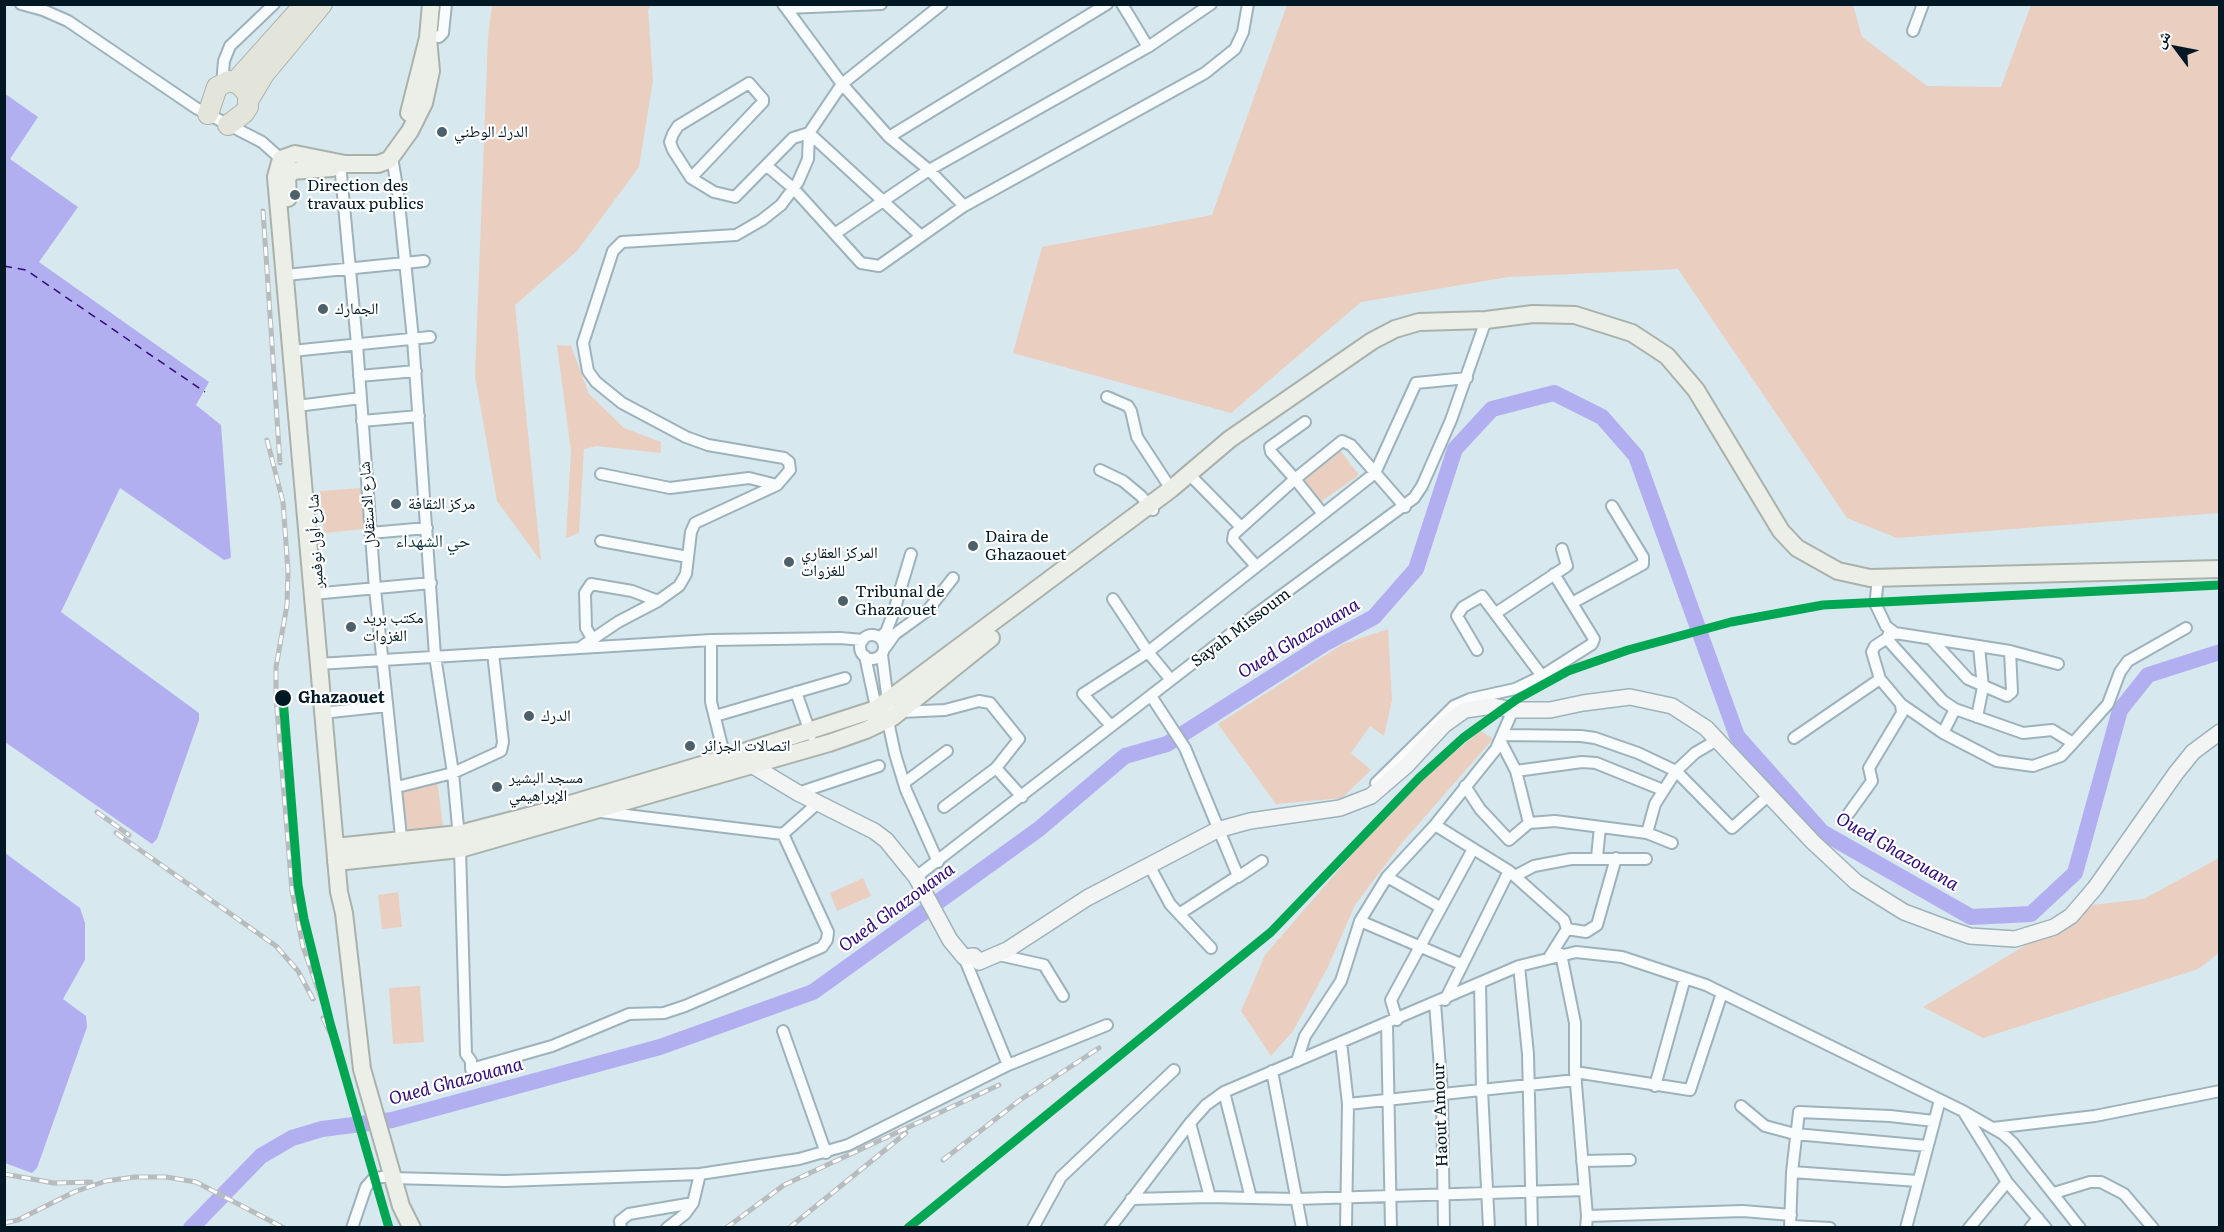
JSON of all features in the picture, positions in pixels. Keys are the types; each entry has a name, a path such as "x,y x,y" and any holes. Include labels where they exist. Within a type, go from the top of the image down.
{"highway":[{"path":"222,92 304,4"},
{"path":"228,125 244,113 249,99 264,74 322,4"},
{"path":"222,92 246,90 249,99"}],"main road":[{"path":"279,171 295,154 343,165 382,163 395,153 415,122 427,93 431,71 428,37 431,4"},
{"name":"شارع أول نوفمبر","path":"279,171 301,405 321,664 340,854"},
{"path":"1151,508 1171,489 1351,356 1395,329 1419,322 1486,320 1533,314 1575,315 1632,333 1666,356 1696,390 1786,537 1816,561 1838,572 1878,578 2220,569"},
{"path":"412,1227 401,1206 381,1143 362,1069 344,913 340,854 460,841 592,810 887,715 955,659 1190,476"},
{"name":"شارع أول نوفمبر","path":"321,664 331,712 340,854"},
{"path":"460,841 540,813 748,760 798,793 874,831 886,840 921,884 950,940 964,957 974,956 979,962 1007,950 1087,898 1217,830 1250,821 1356,804 1378,791 1454,716 1465,710 1504,708 1550,710 1630,697 1650,700 1688,715 1717,740 1839,869 1904,912 1970,936 2015,939 2054,927 2072,916 2095,888 2176,773 2209,737 2220,732"}],"street":[{"path":"21,4 43,10 68,21 185,100 222,92"},
{"path":"274,4 243,35 232,57 222,92 228,125 262,142 279,171"},
{"path":"428,37 439,37 443,33 446,4"},
{"path":"785,6 881,4"},
{"path":"581,647 679,586 686,574 691,532 695,523 777,485 790,470 789,462 784,458 708,446 686,437 610,396 588,371 583,343 616,246 622,242 736,235 771,213 794,189 807,159 809,133 842,84 942,4"},
{"path":"889,137 1107,4"},
{"path":"1122,4 1148,47"},
{"path":"836,233 929,170 1148,47 1211,4"},
{"path":"767,166 794,189 861,262 873,267 886,261 964,206 1205,73 1235,49 1243,32 1248,4"},
{"path":"1913,31 1923,4"},
{"path":"785,6 842,84 889,137 929,170 964,206"},
{"path":"691,178 763,102 761,96 749,83 678,126 673,134 670,142 673,150 691,178 714,192 735,197 793,138 809,133"},
{"path":"185,100 222,92"},
{"path":"809,133 921,236"},
{"path":"395,153 416,371 435,656 453,773 460,841 466,1054 471,1061 471,1070 552,1046 628,1014 664,1013 686,1006 822,946 827,940 828,932 783,834"},
{"name":"شارع الاستقلال","path":"343,165 370,533 402,848"},
{"path":"289,275 424,261"},
{"name":"Sayah Missoum","path":"921,884 938,862 1111,726 1405,507 1422,486 1467,378 1486,320"},
{"path":"296,351 430,337"},
{"path":"359,376 416,371"},
{"path":"1111,726 1083,694 1148,652 1376,473 1414,386 1420,382 1467,378"},
{"path":"1107,397 1128,406 1140,444 1171,489"},
{"path":"301,405 361,398"},
{"path":"362,421 419,416"},
{"path":"1305,422 1270,447 1271,452 1323,514"},
{"path":"1256,566 1233,540 1234,534 1240,526 1342,441 1351,445 1405,507"},
{"path":"1100,470 1123,481 1151,508"},
{"path":"601,474 670,488 749,478 777,485"},
{"path":"1190,476 1240,526"},
{"path":"1572,603 1643,564 1643,557 1612,506"},
{"path":"370,533 427,528"},
{"path":"601,541 688,557"},
{"path":"1496,613 1568,564 1562,549"},
{"path":"887,715 882,647 910,554"},
{"path":"1340,808 1370,790 1454,706 1470,699 1515,689 1542,676 1594,641 1554,574"},
{"path":"865,656 872,659 895,634 928,610 953,578"},
{"path":"1878,578 1876,602 1879,614 1891,634 1943,701 1955,709 2023,733 2052,730 2073,743"},
{"path":"315,593 431,583"},
{"path":"593,640 586,628 585,593 591,584 632,591 658,601"},
{"path":"1477,650 1458,621 1459,610 1482,596 1542,676"},
{"path":"1113,599 1148,652 1171,680"},
{"path":"2058,664 2010,651 1891,634 1875,646 1872,652 1880,679 1901,704 1943,733 1997,761 2033,766 2061,756 2073,743 2108,704 2123,667 2186,627"},
{"path":"321,664 711,640 840,638 862,640 871,635 882,647"},
{"path":"1931,639 1968,679 2007,696 2011,695 2010,651"},
{"path":"711,640 710,681 715,716 748,760"},
{"path":"862,640 860,647 887,715 904,783 938,862"},
{"path":"1977,717 1983,687 1979,647"},
{"path":"397,787 453,773 496,755 502,748 493,653"},
{"path":"715,716 845,678"},
{"path":"1794,738 1880,679"},
{"path":"796,692 812,739"},
{"path":"1151,696 1185,748 1238,877"},
{"path":"887,715 945,710 979,701 990,703 1019,739 996,768 944,807"},
{"path":"1849,813 1872,781 1869,768 1902,713 1901,704"},
{"path":"331,712 387,706"},
{"path":"1504,708 1506,734 1529,823"},
{"path":"1943,733 1955,709"},
{"path":"1506,734 1595,738 1638,753 1676,771 1732,828 1768,796"},
{"path":"1297,1061 1305,1036 1341,981 1360,921 1387,877 1435,825 1506,734"},
{"path":"1647,833 1655,804 1676,771 1695,753 1717,740"},
{"path":"904,783 947,751"},
{"path":"1516,771 1582,762 1596,763 1663,790"},
{"path":"798,793 879,765"},
{"path":"996,768 1022,797"},
{"path":"1465,786 1480,809 1509,840 1529,823 1549,820 1647,833 1672,843"},
{"path":"592,810 783,834 818,803"},
{"path":"1435,825 1512,874 1564,920 1567,929"},
{"path":"1597,857 1600,827"},
{"path":"1391,1227 1388,1099 1391,1000 1418,946 1473,849"},
{"path":"1440,1002 1512,874 1546,863 1597,857 1646,859"},
{"path":"1567,929 1586,932 1597,925 1616,858"},
{"path":"1179,914 1262,861"},
{"path":"1149,866 1179,914 1211,948"},
{"path":"1387,877 1440,907"},
{"path":"1360,921 1461,964"},
{"path":"1550,956 1567,929"},
{"path":"1110,1227 1190,1123 1206,1105 1224,1092 1440,1002 1519,966 1550,956 1576,952 1622,957 1722,993 1963,1111 1993,1128 2013,1143 2080,1227"},
{"path":"979,962 1000,954 1040,963 1049,970 1063,996"},
{"path":"1561,954 1575,1023 1575,1076 1586,1222 1743,1211 1791,1223 1830,1227"},
{"path":"964,957 1008,1065"},
{"path":"1519,966 1526,1023 1532,1227"},
{"path":"1655,1086 1685,978"},
{"path":"1480,984 1482,1090 1489,1227"},
{"path":"1347,1104 1529,1085 1575,1076 1686,1092 1692,1088 1722,993"},
{"name":"Haout Amour","path":"1440,1002 1444,1227"},
{"path":"352,1227 366,1187 374,1178 505,1181 700,1174 826,1153 877,1132 1008,1065 1107,1025"},
{"path":"783,1031 826,1153"},
{"path":"1341,1042 1347,1104 1346,1227"},
{"path":"1033,1227 1061,1177 1174,1070"},
{"path":"1272,1071 1302,1227"},
{"path":"1993,1128 2095,1116 2220,1091"},
{"path":"1224,1092 1251,1198"},
{"path":"1906,1227 1940,1100"},
{"path":"1741,1106 1766,1126 1795,1134 1927,1146"},
{"path":"1791,1223 1795,1134 1798,1113 1801,1110 1934,1121"},
{"path":"1963,1111 2007,1182 2046,1227"},
{"path":"1190,1123 1210,1197"},
{"path":"1582,1161 1630,1160"},
{"path":"1792,1172 1918,1181"},
{"path":"667,1227 685,1214 693,1203 700,1174"},
{"path":"1969,1227 2007,1182"},
{"path":"2054,1193 2090,1182 2101,1182 2124,1194 2153,1227"},
{"path":"1131,1199 1210,1197 1295,1199 1585,1190"},
{"path":"621,1227 620,1221 629,1214 693,1203"},
{"path":"2030,1227 2038,1218"}],"shaded area":[{"path":"492,5 651,5 648,10 653,80 639,167 577,251 515,305 541,561 497,501 475,376 488,37"},
{"path":"1287,5 1853,5 1862,37 1927,86 2001,87 2031,5 2219,5 2219,513 1897,538 1847,518 1678,269 1508,277 1361,302 1231,413 1013,353 1042,247 1212,215"},
{"path":"4,93 38,117 10,159 78,207 39,262 209,382 196,405 221,425 231,558 224,560 120,488 61,612 199,713 199,720 157,839 152,844 5,742"},
{"path":"557,345 571,346 589,394 624,428 661,442 661,453 597,446 584,449 579,533 566,538 571,451"},
{"path":"1340,450 1359,475 1319,503 1301,478"},
{"path":"361,488 364,529 324,533 320,491"},
{"path":"1388,629 1392,700 1384,736 1370,726 1351,753 1371,770 1342,798 1276,804 1218,724 1343,644"},
{"path":"1481,731 1493,739 1401,844 1355,905 1327,969 1293,1031 1271,1056 1241,1011 1265,955 1413,784"},
{"path":"437,781 443,826 408,831 402,792"},
{"path":"5,853 80,908 85,923 85,960 63,999 86,1016 87,1027 37,1168 32,1173 5,1163"},
{"path":"2219,858 2219,953 2198,969 1983,1038 1923,1007 2092,905 2144,899"},
{"path":"863,878 871,896 837,911 830,893"},
{"path":"398,892 402,927 382,929 378,895"},
{"path":"420,986 424,1042 393,1044 389,988"}],"waterway":[{"name":"Oued Ghazouana","path":"191,1228 261,1156 292,1138 322,1129 392,1120 660,1047 813,992 1039,829 1125,756 1167,744 1324,644 1374,617 1416,569 1455,449 1492,409 1554,393 1602,417 1636,456 1737,736 1822,832 1971,917 2031,914 2075,873 2120,710 2148,675 2220,652"}],"ferry route":[{"path":"4,266 26,270 205,392"}],"railway":[{"path":"263,211 280,463"},
{"path":"267,440 283,502 288,571 287,605 276,667 276,697 292,891 303,947 330,1023"},
{"path":"97,812 129,835"},
{"path":"116,833 276,946 298,971 313,999"},
{"path":"323,1018 336,1045"},
{"path":"943,1160 1020,1100 1099,1048"},
{"path":"726,1228 784,1185 999,1085"},
{"path":"789,1228 906,1133"},
{"path":"4,1174 54,1183 91,1182"},
{"path":"4,1223 18,1220 74,1192 106,1181 135,1177 166,1177 196,1182 284,1228"}],"transit line":[{"path":"908,1228 1271,932 1419,778 1463,738 1517,699 1568,671 1628,650 1731,622 1823,605 2220,585"},
{"path":"283,698 298,885 304,919 330,1023 389,1228"}],"place":[{"name":"الدرك الوطني","path":"442,132"},
{"name":"Direction des travaux publics","path":"295,195"},
{"name":"الجمارك","path":"323,309"},
{"name":"مركز الثقافة","path":"396,504"},
{"name":"Daira de Ghazaouet","path":"973,546"},
{"name":"المركز العقاري للغزوات","path":"789,562"},
{"name":"Tribunal de Ghazaouet","path":"843,601"},
{"name":"مكتب بريد الغزوات","path":"351,627"},
{"name":"Ghazaouet","path":"283,698"},
{"name":"الدرك","path":"529,716"},
{"name":"اتصالات الجزائر","path":"690,746"},
{"name":"مسجد البشير الإبراهيمي","path":"497,787"}],"district":[{"name":"حي الشهداء","path":"433,542"}]}
